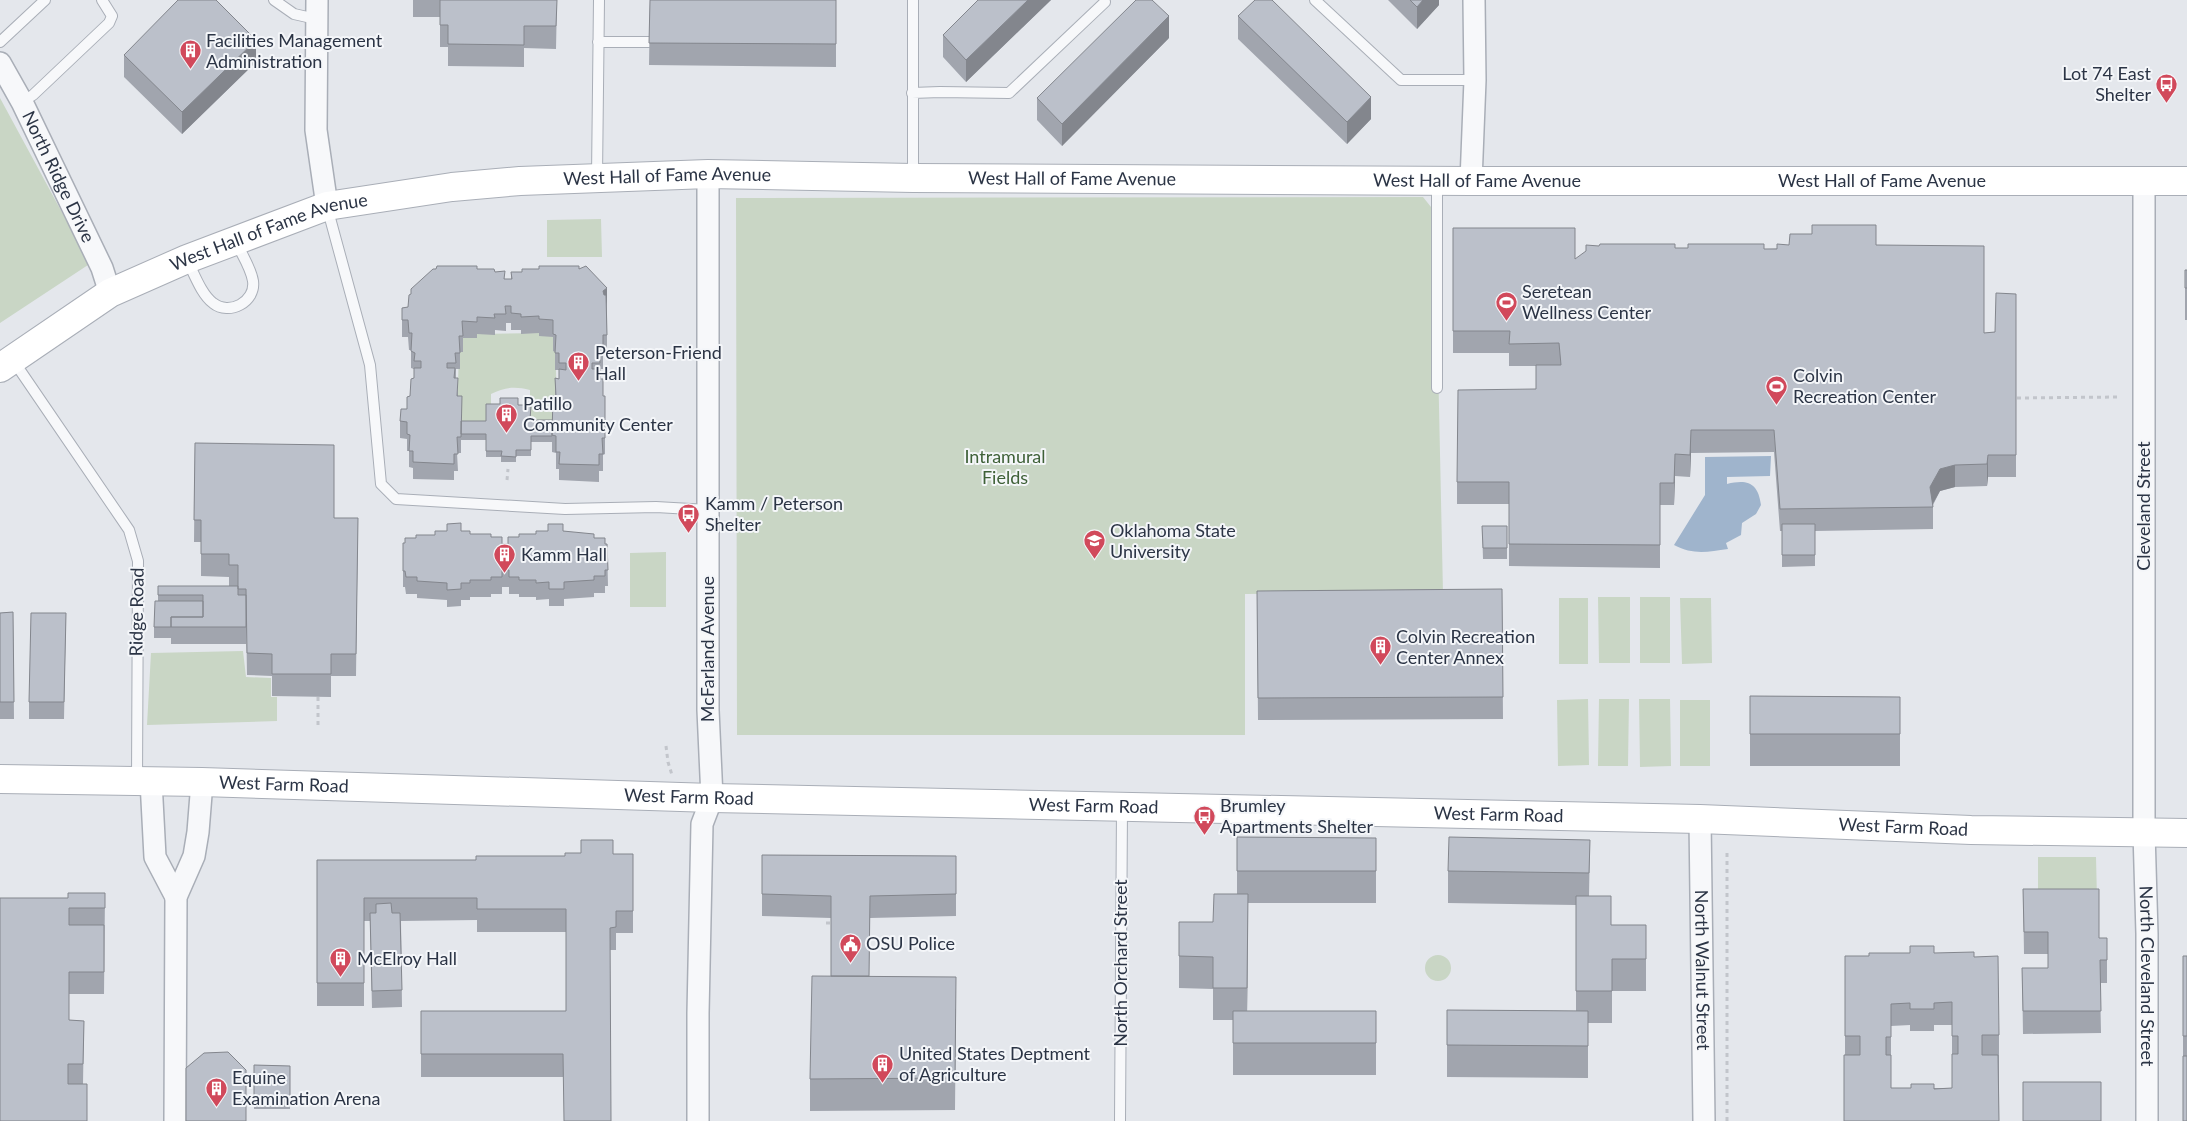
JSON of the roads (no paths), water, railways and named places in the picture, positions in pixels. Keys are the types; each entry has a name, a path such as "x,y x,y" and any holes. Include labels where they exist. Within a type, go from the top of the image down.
{"main road":[{"name":"West Hall of Fame Avenue","path":"6,364 110,293 187,259 327,206 452,187 597,177 708,174 913,178 1471,181 2187,181"},
{"name":"West Farm Road","path":"0,779 202,782 712,798 1700,819 1971,830 2187,833"}],"street":[{"path":"1471,181 1475,80 1474,0"},
{"path":"316,10 316,130 327,206"},
{"name":"North Ridge Drive","path":"0,63 22,102 102,268 110,293"},
{"name":"McFarland Avenue","path":"698,1121 702,824 712,798 708,710 708,174"},
{"name":"Cleveland Street","path":"2144,181 2144,832"},
{"path":"144,781 155,857 176,897"},
{"path":"175,1121 176,897 194,856 202,782"},
{"name":"North Walnut Street","path":"1700,819 1704,1121"},
{"name":"North Cleveland Street","path":"2144,832 2147,934 2147,1121"}],"lane":[{"path":"0,42 45,0"},
{"path":"22,102 33,95 109,23 112,16 102,0"},
{"path":"274,0 294,14 316,10"},
{"path":"597,177 599,0"},
{"path":"913,0 913,178"},
{"path":"1315,0 1401,80 1475,80"},
{"path":"912,93 1008,93 1105,2"},
{"path":"598,42 649,42"},
{"path":"1437,180 1437,388"},
{"path":"327,206 370,365 381,484 396,499 565,509 656,507 708,510"},
{"path":"187,259 206,295 213,304 223,308 234,308 244,303 251,294 253,284 235,240"},
{"name":"Ridge Road","path":"6,364 129,530 138,561 136,725 144,781"},
{"name":"North Orchard Street","path":"1120,1121 1122,806"}],"water":[{"path":"1771,456 1770,476 1727,477 1727,484 1741,482 1751,484 1760,498 1761,505 1756,514 1742,523 1741,535 1726,543 1728,549 1707,552 1688,550 1674,545 1705,495 1705,457"}],"place":[{"name":"Facilities Management Administration","path":"190,70"},
{"name":"Lot 74 East Shelter","path":"2167,103"},
{"name":"Seretean Wellness Center","path":"1506,321"},
{"name":"Peterson-Friend Hall","path":"579,382"},
{"name":"Colvin Recreation Center","path":"1777,405"},
{"name":"Patillo Community Center","path":"507,433"},
{"name":"Kamm / Peterson Shelter","path":"689,533"},
{"name":"Oklahoma State University","path":"1094,560"},
{"name":"Kamm Hall","path":"505,574"},
{"name":"Colvin Recreation Center Annex","path":"1380,666"},
{"name":"Brumley Apartments Shelter","path":"1204,835"},
{"name":"OSU Police","path":"850,963"},
{"name":"McElroy Hall","path":"341,978"},
{"name":"United States Deptment of Agriculture","path":"883,1083"},
{"name":"Equine Examination Arena","path":"216,1107"}],"park label":[{"name":"Intramural Fields","path":"1005,467"}]}
